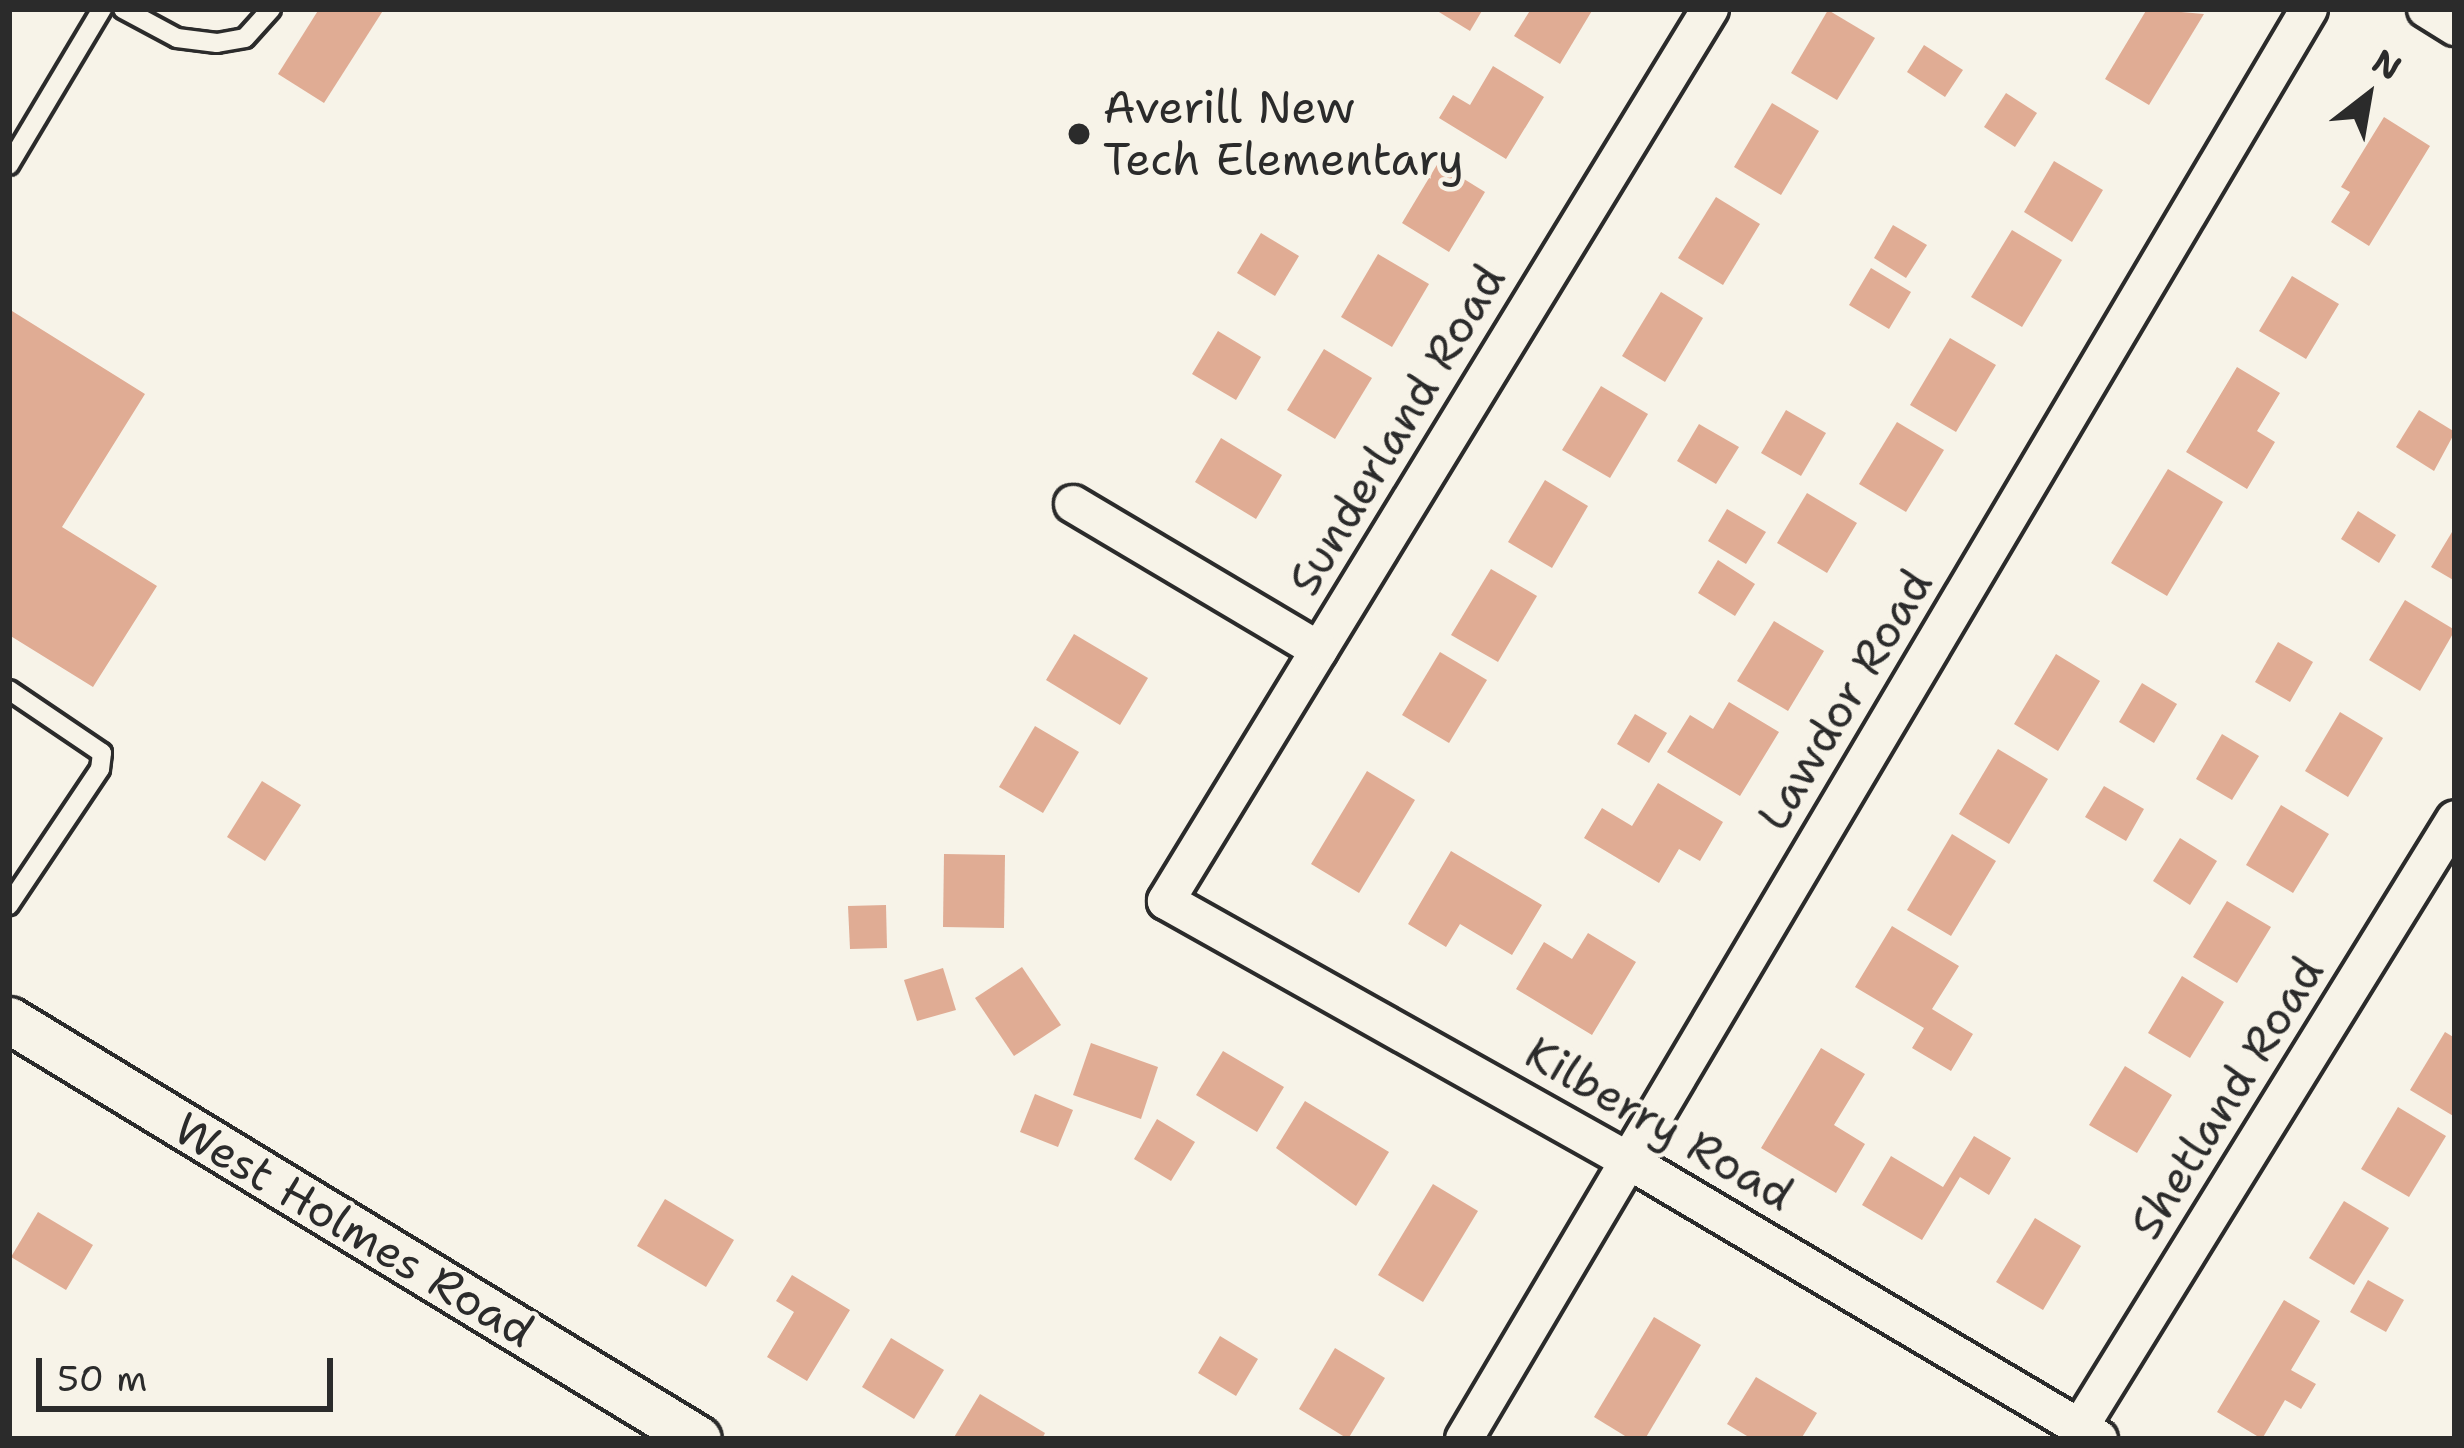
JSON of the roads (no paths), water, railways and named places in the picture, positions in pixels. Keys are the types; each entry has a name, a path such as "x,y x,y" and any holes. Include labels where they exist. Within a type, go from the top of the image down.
{"street":[{"name":"Sunderland Road","path":"1166,901 1710,9"},
{"name":"Lawdor Road","path":"1464,1439 2309,9"},
{"path":"2426,9 2455,26"},
{"path":"1073,504 1319,650"},
{"name":"Shetland Road","path":"2090,1433 2455,820"},
{"name":"Kilberry Road","path":"1166,901 1629,1161 2090,1433"},
{"name":"West Holmes Road","path":"9,1020 698,1439"}],"lane":[{"path":"9,165 102,9"},
{"path":"124,9 177,38 217,44 244,38 271,9"},
{"path":"9,690 102,753 100,769 9,905"}],"place":[{"name":"Averill New Tech Elementary","path":"1079,134"}]}
